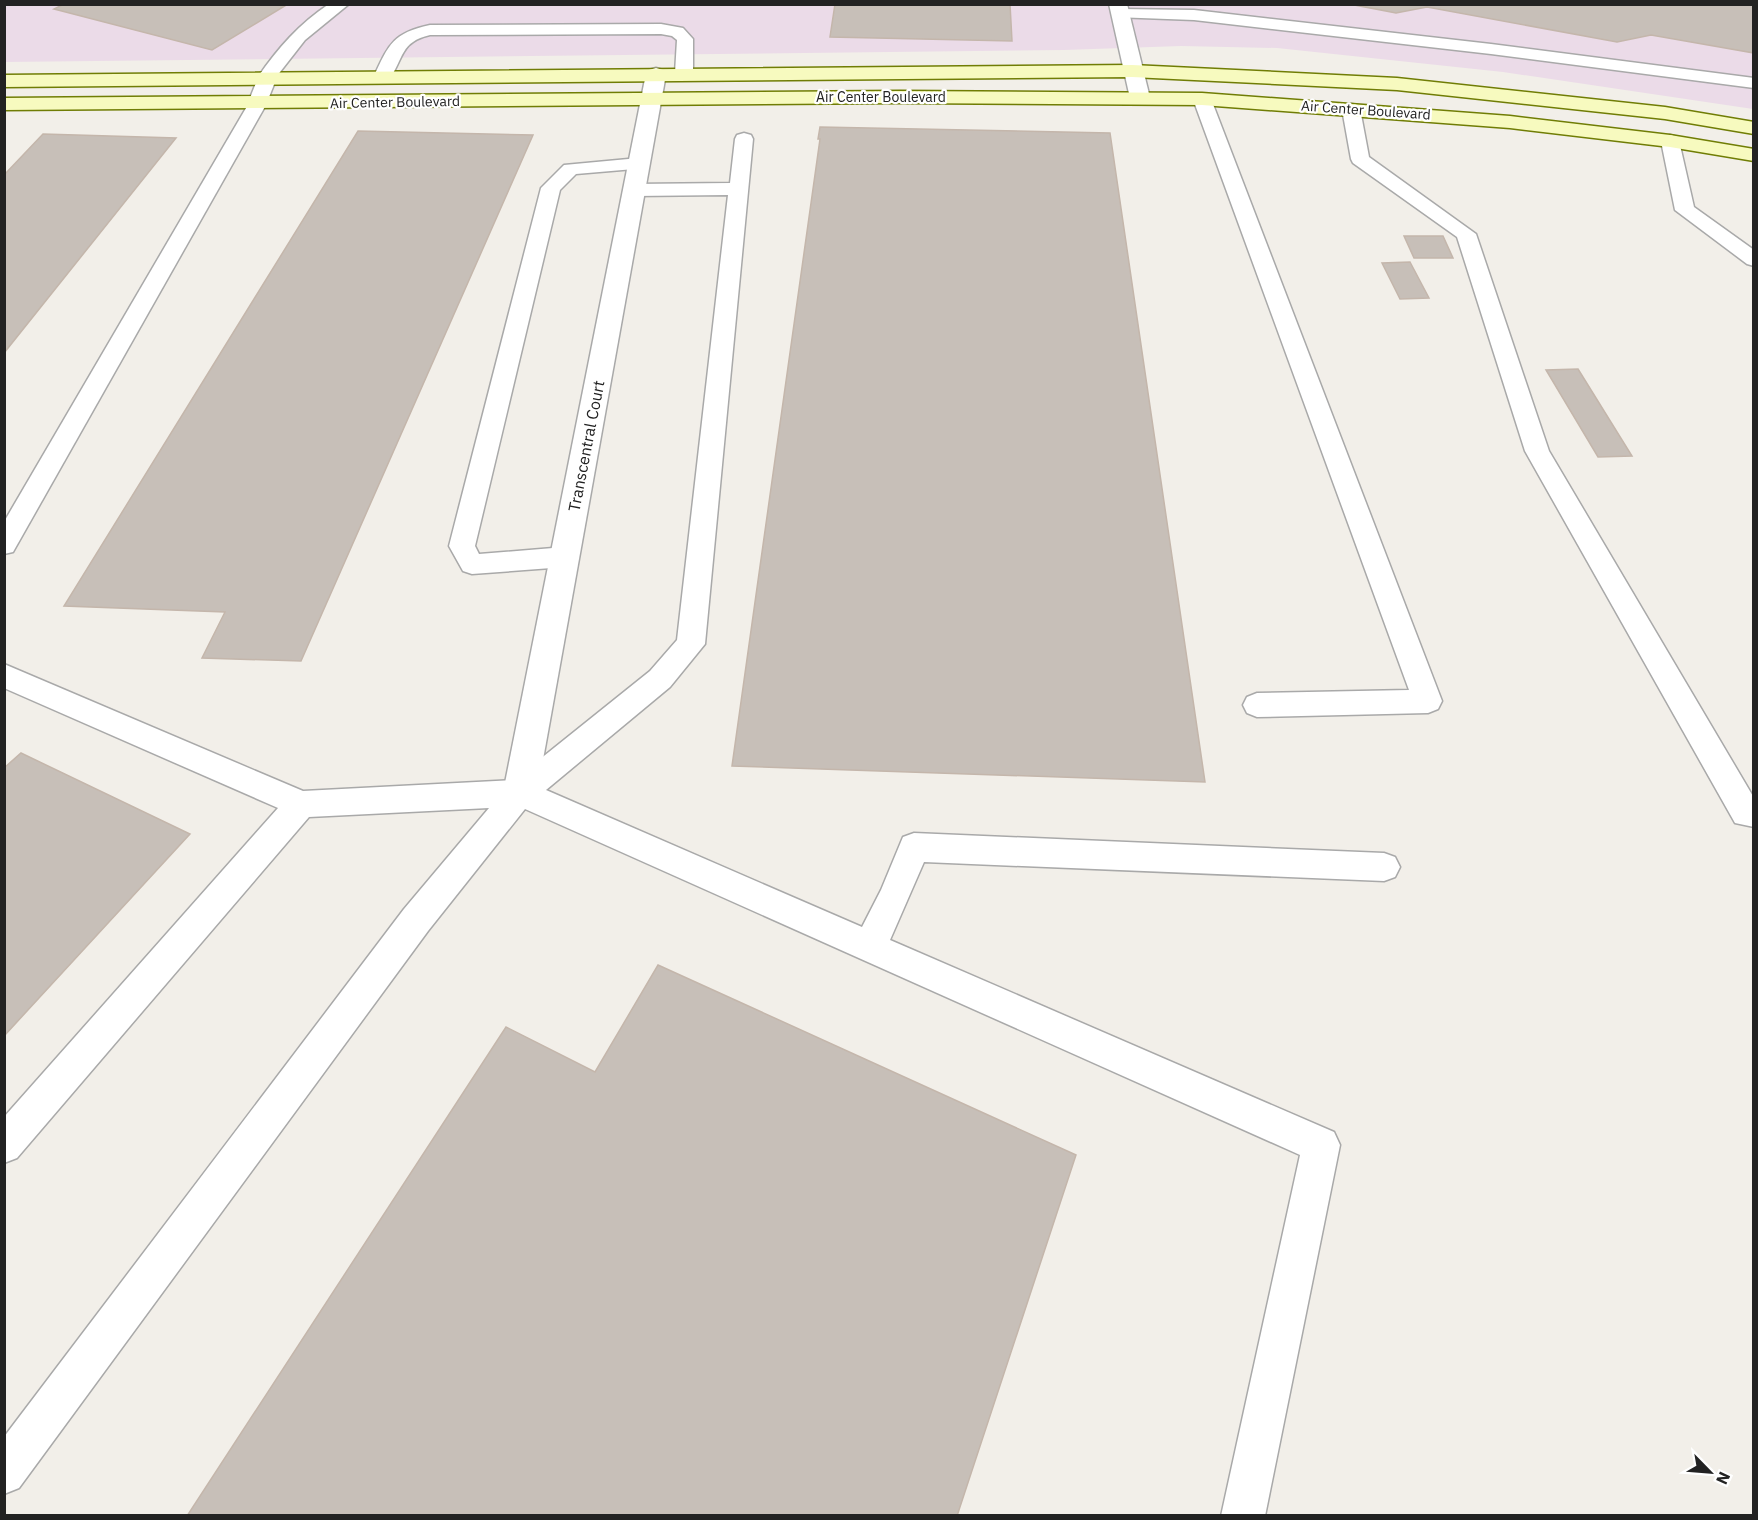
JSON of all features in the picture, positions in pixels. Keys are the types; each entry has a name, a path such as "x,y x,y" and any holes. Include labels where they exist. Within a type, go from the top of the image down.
{"street":[{"path":"1119,9 1140,98"},
{"name":"Air Center Boulevard","path":"4,105 258,104 654,86 684,74 1132,71 1397,84 1665,113 1754,128"},
{"name":"Air Center Boulevard","path":"4,81 383,76 654,86 1202,99 1510,122 1670,141 1754,155"},
{"path":"258,104 267,77"},
{"name":"Transcentral Court","path":"520,793 654,86"},
{"path":"1665,113 1670,141"}],"lane":[{"path":"267,77 292,40 316,20 341,4"},
{"path":"1119,9 1194,15 1502,50 1754,83"},
{"path":"383,76 398,44 410,33 453,30 661,29 677,32 685,39 684,74"},
{"path":"1202,99 1428,701 1257,705"},
{"path":"4,545 258,104"},
{"path":"1351,109 1360,159 1466,234 1537,451 1746,813 1754,813"},
{"path":"4,1473 416,920 520,793 660,679 691,644 744,139"},
{"path":"1670,141 1685,210 1754,260"},
{"path":"565,557 472,564 462,546 551,188 571,169 739,189"},
{"path":"4,675 301,804 520,793 1321,1145 1243,1515"},
{"path":"4,1145 301,804"},
{"path":"869,948 895,896 914,847 1384,867"}],"shaded area":[{"path":"5,4 1754,5 1753,109 1503,72 1277,48 1181,46 1064,50 5,62"}],"building":[{"path":"64,4 288,4 212,50 54,9"},
{"path":"835,4 1010,4 1012,41 830,37"},
{"path":"1349,4 1754,4 1754,53 1651,35 1617,42 1427,7 1396,13"},
{"path":"820,127 1110,133 1205,782 732,766"},
{"path":"358,131 533,135 301,661 202,658 225,612 64,606"},
{"path":"43,134 176,138 4,353 4,175"},
{"path":"1404,236 1443,236 1453,258 1414,258"},
{"path":"1410,262 1429,298 1400,299 1382,263"},
{"path":"1578,369 1632,456 1598,457 1546,370"},
{"path":"21,753 190,834 4,1036 4,768"},
{"path":"658,965 1076,1155 957,1516 187,1516 506,1027 595,1072"}]}
